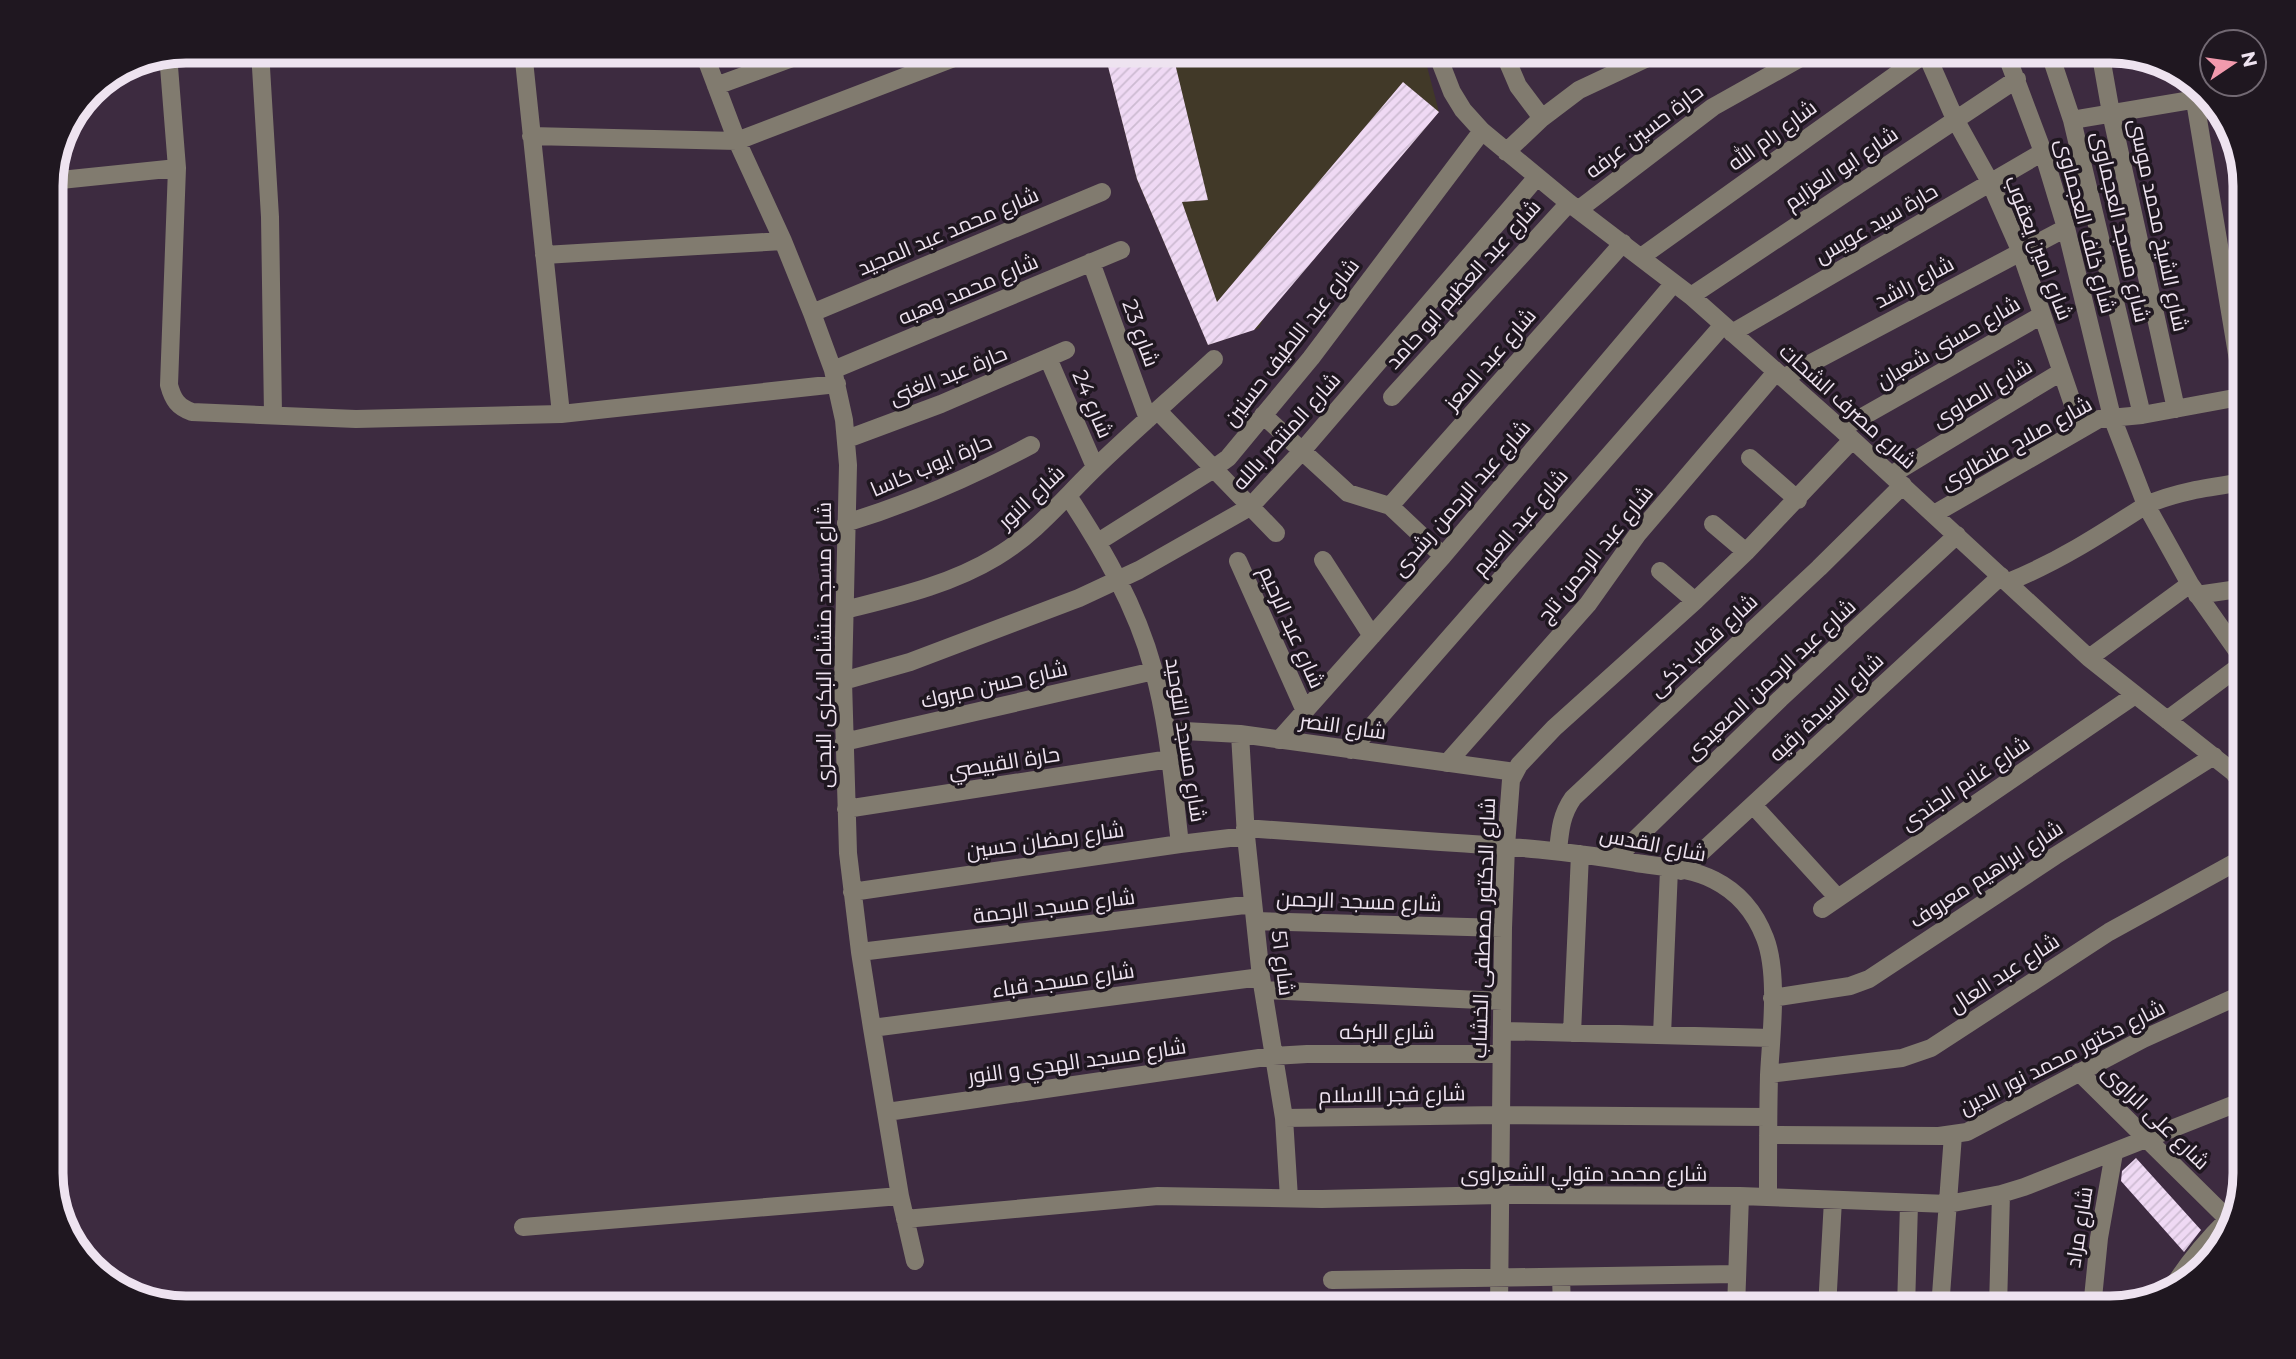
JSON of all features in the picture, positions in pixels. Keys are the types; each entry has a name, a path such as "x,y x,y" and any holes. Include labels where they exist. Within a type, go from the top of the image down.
{"street":[{"path":"261,63 270,217 273,415"},
{"path":"524,63 561,414"},
{"name":"شارع مسجد منشاه البكرى البحرى","path":"707,63 737,141 783,241 812,313 835,377 847,439 843,681 846,809 852,892 900,1196 915,1261"},
{"path":"716,86 778,63"},
{"path":"531,136 737,141 941,63"},
{"name":"شارع مصرف الشحات","path":"1441,63 1452,92 1463,110 1482,131 1691,296 1897,480 2090,658 2233,772"},
{"path":"1508,63 1518,86 1542,118"},
{"path":"1506,152 1559,103 1597,80 1635,63"},
{"name":"حارة حسين عرفه","path":"1574,206 1713,107 1792,63"},
{"name":"شارع رام الله","path":"1641,257 1910,63"},
{"name":"شارع امين يعقوب","path":"1932,63 1955,118 1990,183 2020,250 2081,428"},
{"name":"شارع خلف العجماوى","path":"2010,63 2043,152 2066,228 2112,417 2146,505 2193,590 2233,645"},
{"name":"شارع مسجد العجماوى","path":"2053,63 2072,120 2142,415"},
{"name":"شارع الشيخ محمد موسى","path":"2101,63 2176,409"},
{"path":"63,180 177,167 169,64"},
{"name":"شارع ابو العزايم","path":"1691,296 2017,79"},
{"path":"2072,120 2192,94"},
{"path":"2198,100 2233,320"},
{"name":"شارع عبد اللطيف حسنين","path":"1098,542 1228,458 1311,358 1482,131"},
{"name":"حارة سيد عويس","path":"1728,329 2043,152"},
{"name":"شارع محمد وهبه","path":"177,167 169,386 173,399 181,408 192,412 356,419 561,414 835,377 1121,250"},
{"name":"شارع المنتصر بالله","path":"843,681 910,662 1079,598 1119,580 1250,507 1302,451 1537,177"},
{"name":"شارع محمد عبد المجيد","path":"812,313 1102,192"},
{"name":"شارع عبد العظيم ابو حامد","path":"1392,397 1574,206"},
{"name":"شارع راشد","path":"1780,375 2066,228"},
{"path":"544,255 783,241"},
{"name":"شارع عبد المعز","path":"1390,506 1623,243"},
{"name":"شارع 23","path":"1091,262 1153,415"},
{"name":"شارع عبد الرحمن رشدى","path":"1279,740 1443,556 1674,283"},
{"name":"شارع حسنى شعبان","path":"1847,435 2042,315"},
{"name":"شارع عبد العليم","path":"1351,750 1728,329"},
{"name":"حارة عبد الغنى","path":"847,439 941,404 1066,350"},
{"name":"شارع 24","path":"1048,358 1095,467"},
{"name":"شارع النور","path":"845,610 918,591 963,574 994,559 1021,541 1095,467 1214,359"},
{"name":"شارع الصاوى","path":"1897,480 2061,372"},
{"name":"شارع عبد الرحمن تاج","path":"1447,763 1588,604 1637,535 1780,375"},
{"name":"شارع صلاح طنطاوى","path":"1934,514 2099,419 2142,415 2233,398"},
{"path":"1153,415 1214,469 1276,533"},
{"path":"1263,415 1348,493 1390,506 1443,556"},
{"name":"شارع الدكتور مصطفى الخشاب","path":"1499,1296 1503,928 1509,789 1515,772 1524,759 1573,710 1695,601 1798,500 1847,435"},
{"name":"حارة ايوب كاسا","path":"846,523 947,487 1031,445"},
{"path":"1750,458 1798,500"},
{"name":"شارع قطب ذكى","path":"1558,851 1561,822 1565,809 1573,798 1819,568 1897,480"},
{"path":"2005,579 2039,570 2068,555 2146,505 2185,492 2233,484"},
{"name":"شارع مسجد التوحيد","path":"1068,495 1119,580 1148,651 1166,730 1180,844"},
{"path":"1713,524 1746,552"},
{"name":"شارع عبد الرحمن الصعيدى","path":"1615,859 1780,699 1957,535"},
{"name":"شارع عبد الرحيم","path":"1238,561 1304,711"},
{"path":"1323,561 1372,636"},
{"path":"1660,571 1695,601"},
{"name":"شارع السيدة رقيه","path":"1675,870 1754,805 2005,579"},
{"path":"2090,658 2193,590 2233,589"},
{"name":"شارع حسن مبروك","path":"844,742 1154,671"},
{"path":"2167,720 2233,671"},
{"name":"شارع غانم الجندى","path":"1822,909 2135,695"},
{"name":"شارع النصر","path":"1166,730 1240,734 1515,772"},
{"name":"شارع 51","path":"1240,734 1245,832 1262,984 1284,1118 1289,1198"},
{"name":"شارع ابراهيم معروف","path":"1772,998 1850,986 1869,979 2054,856 2214,756"},
{"name":"حارة القبيصي","path":"846,809 1170,759"},
{"path":"1754,805 1837,897"},
{"name":"شارع القدس","path":"1245,832 1558,851 1675,870 1712,879 1731,890 1746,904 1758,922 1766,942 1770,964 1772,998 1768,1197"},
{"name":"شارع رمضان حسين","path":"852,892 1245,832"},
{"path":"1572,1033 1580,854"},
{"name":"شارع عبد العال","path":"1769,1074 1902,1058 1931,1048 2109,932 2233,864"},
{"path":"1661,1035 1675,870"},
{"name":"شارع مسجد الرحمن","path":"1254,912 1503,928"},
{"name":"شارع مسجد الرحمة","path":"860,952 1254,912"},
{"name":"شارع مسجد قباء","path":"872,1028 1262,984 1502,1001"},
{"name":"شارع دكتور محمد نور الدين","path":"1768,1126 1953,1135 1980,1127 2079,1072 2233,998"},
{"path":"1502,1031 1771,1038"},
{"name":"شارع البركه","path":"1273,1056 1502,1054"},
{"name":"شارع مسجد الهدي و النور","path":"887,1112 1273,1056"},
{"name":"شارع على الراوى","path":"2079,1072 2225,1216"},
{"name":"شارع محمد متولي الشعراوى","path":"905,1219 1158,1196 1740,1196 1948,1204 2001,1194 2114,1153 2233,1105"},
{"name":"شارع فجر الاسلام","path":"1284,1118 1501,1115 1768,1126"},
{"path":"1941,1296 1953,1135"},
{"name":"شارع مراد","path":"2093,1296 2099,1238 2114,1153"},
{"path":"1998,1296 2001,1194"},
{"path":"523,1227 900,1196"},
{"path":"1736,1296 1740,1196"},
{"path":"1828,1296 1833,1200"},
{"path":"1906,1296 1909,1204"},
{"path":"2181,1273 2204,1243 2217,1232"},
{"path":"1332,1280 1737,1274"},
{"path":"1561,1277 1562,1296"}],"shaded area":[{"path":"1107,63 1426,63 1439,112 1263,319 1259,328 1208,345 1137,180"}],"building":[{"path":"1107,63 1175,63 1208,200 1182,202 1217,302 1403,82 1439,112 1254,330 1208,345 1137,179"},
{"path":"2136,1158 2201,1230 2184,1252 2121,1181 2122,1171"}]}
